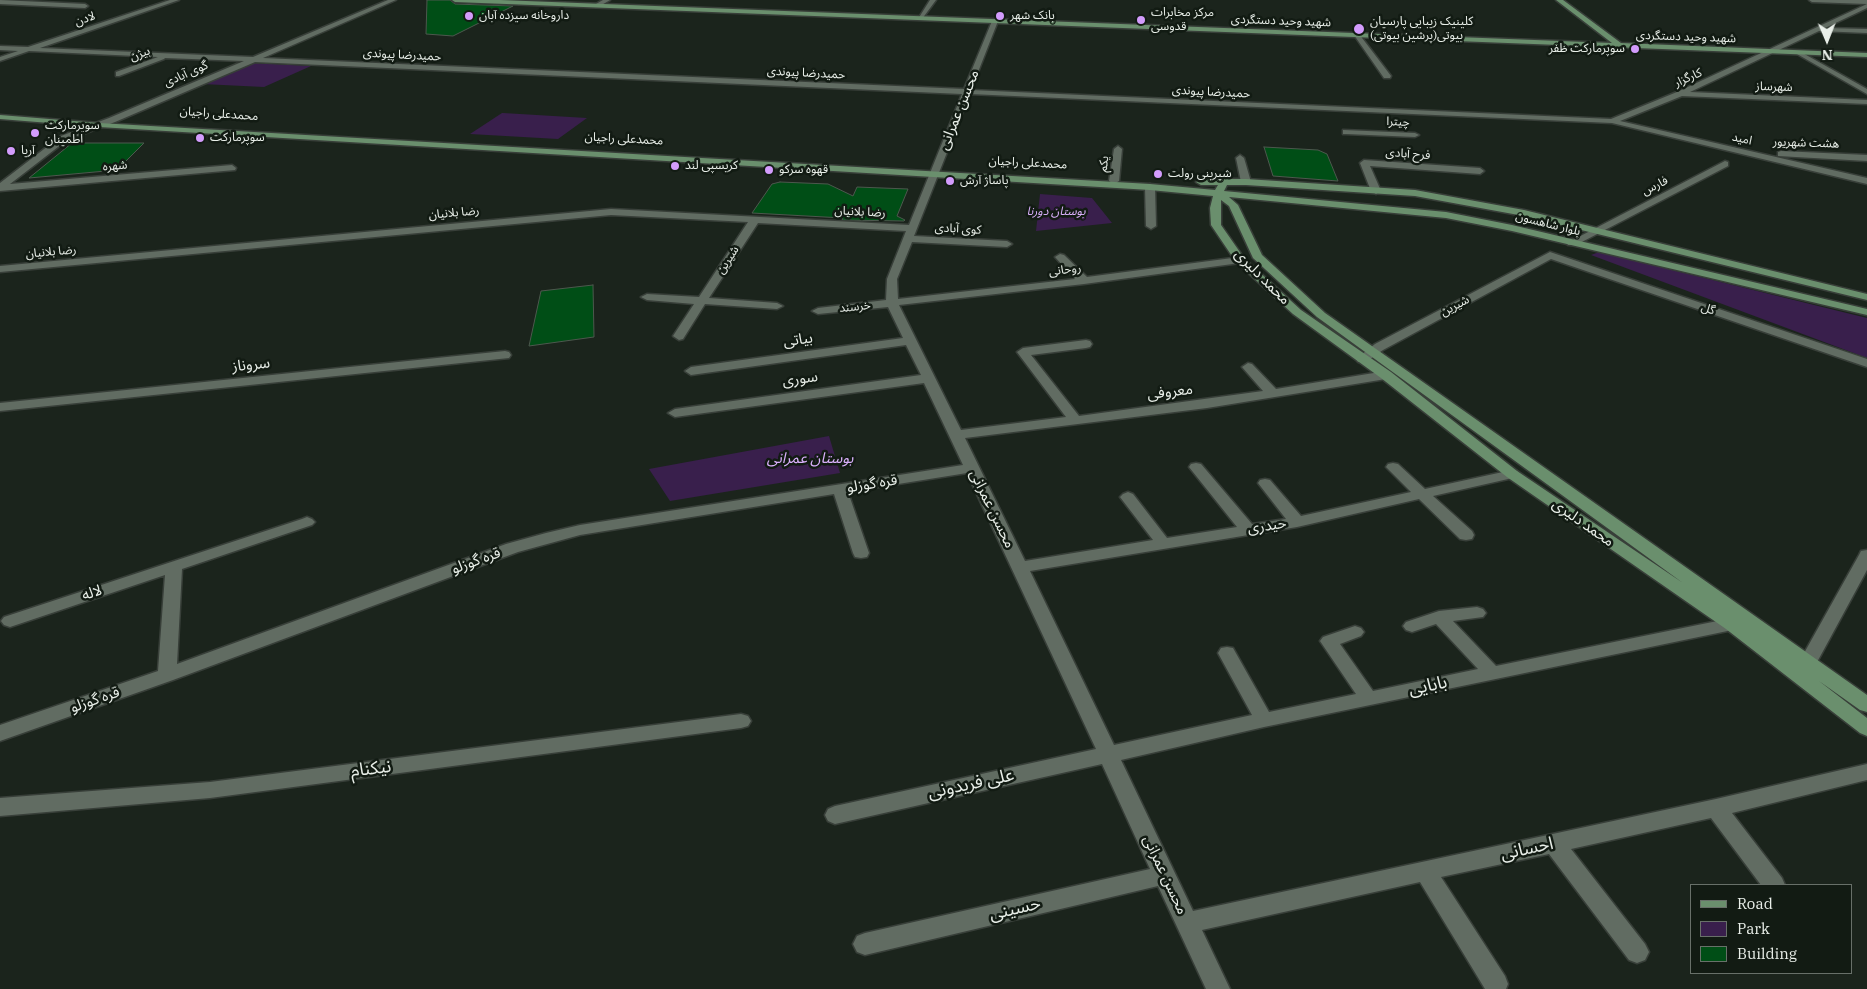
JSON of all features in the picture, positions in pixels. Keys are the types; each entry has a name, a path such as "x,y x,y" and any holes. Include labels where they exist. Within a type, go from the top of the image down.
{"main road":[{"name":"شهید وحید دستگردی","path":"455,0 1867,55"},
{"path":"1559,0 1620,45"},
{"name":"محمدعلی راجیان","path":"0,113 1150,187 1221,188 1246,182"},
{"name":"محمدعلی راجیان","path":"0,118 1221,188"},
{"name":"بلوار شاهسون","path":"1246,182 1415,193 1524,212 1867,297"},
{"name":"بلوار شاهسون","path":"1221,188 1446,215 1512,228 1572,244 1867,312"},
{"name":"محمد دلیری","path":"1221,188 1215,208 1216,224 1240,260 1297,312 1367,355 1740,623 1806,672 1867,728"},
{"name":"محمد دلیری","path":"1221,188 1233,205 1257,256 1367,355 1386,375 1512,474 1740,623"},
{"name":"محمد دلیری","path":"1806,672 1867,704"}],"street":[{"name":"لادن","path":"0,59 176,0"},
{"name":"گوی آبادی","path":"0,188 64,138 112,120 251,59 393,0"},
{"path":"598,6 607,0"},
{"path":"920,18 933,0"},
{"path":"1812,0 1867,2"},
{"path":"0,2 85,6"},
{"name":"کارگزار","path":"1612,121 1680,94 1865,8"},
{"name":"محسن عمرانی","path":"995,21 892,279 892,303 1020,566 1218,989"},
{"path":"1818,30 1867,31"},
{"path":"1357,35 1388,76"},
{"name":"حمیدرضا پیوندی","path":"0,48 966,92 1372,122 1612,121"},
{"path":"1799,52 1867,92"},
{"name":"بیژن","path":"119,74 168,56"},
{"name":"شهرساز","path":"1680,94 1867,102"},
{"name":"امید","path":"1612,121 1867,182"},
{"name":"چیترا","path":"1346,132 1372,122 1416,135"},
{"name":"یکم","path":"1114,181 1118,149"},
{"name":"هشت شهریور","path":"1744,152 1867,158"},
{"path":"1240,158 1246,182"},
{"name":"فرح آبادی","path":"1376,191 1364,163 1480,171"},
{"name":"فارس","path":"1572,244 1725,164"},
{"name":"شهره","path":"0,188 232,168"},
{"path":"1150,187 1152,226"},
{"name":"رضا بلانیان","path":"0,269 592,213 635,212 755,218 909,234"},
{"name":"شیرین","path":"679,336 755,218"},
{"name":"کوی آبادی","path":"909,234 1007,244"},
{"name":"شیرین","path":"1367,355 1550,254"},
{"name":"گل","path":"1550,254 1867,363"},
{"path":"1060,257 1084,281"},
{"name":"روحانی","path":"892,303 1084,281 1240,260"},
{"path":"647,297 777,306"},
{"name":"خرسند","path":"818,311 892,303"},
{"name":"بیاتی","path":"691,371 910,340"},
{"path":"1075,420 1024,352 1086,344"},
{"name":"سروناز","path":"0,407 505,355"},
{"path":"1248,367 1273,394"},
{"name":"معروفی","path":"957,435 1273,394 1386,375"},
{"name":"سوری","path":"675,413 929,378"},
{"path":"1393,467 1466,535"},
{"name":"قره گوزلو","path":"0,733 167,675 502,551 546,538 580,530 972,468"},
{"path":"1196,468 1247,529"},
{"name":"حیدری","path":"1020,566 1296,522 1512,474"},
{"path":"1264,483 1296,522"},
{"path":"840,490 861,553"},
{"path":"1128,497 1163,543"},
{"name":"لاله","path":"10,620 307,522"},
{"path":"1806,672 1867,555"},
{"path":"167,675 174,566"},
{"path":"1412,626 1439,617 1477,613"},
{"path":"1439,617 1492,673"},
{"name":"بابایی","path":"1107,754 1740,623"},
{"path":"1354,632 1329,641 1369,699"},
{"path":"1227,653 1264,720"},
{"name":"نیکنام","path":"0,807 210,790 741,721"},
{"name":"علی فریدونی","path":"835,815 1107,754"},
{"name":"احسانی","path":"1187,923 1716,808 1867,772"},
{"path":"1716,808 1773,884"},
{"path":"1554,843 1637,952"},
{"path":"1425,871 1496,984"},
{"name":"حسینی","path":"865,944 1165,875"}],"green space":[{"path":"252,63 311,66 264,87 202,84"},
{"path":"502,113 587,118 558,139 470,134"},
{"name":"بوستان دورنا","path":"1040,194 1092,198 1112,223 1036,231"},
{"path":"1599,252 1867,318 1867,358 1591,255"},
{"name":"بوستان عمرانی","path":"829,436 840,473 670,501 649,469"}],"building":[{"path":"427,0 450,0 455,4 513,6 453,36 426,34"},
{"path":"72,143 144,143 117,170 29,178"},
{"path":"1264,147 1318,150 1327,154 1338,181 1273,176"},
{"path":"780,182 828,184 853,196 857,187 908,189 897,216 905,220 842,220 843,218 752,213 772,184"},
{"path":"593,285 594,337 529,346 541,291"}],"place":[{"name":"داروخانه سیزده آبان","path":"469,16"},
{"name":"بانک شهر","path":"1000,16"},
{"name":"مرکز مخابرات قدوسی","path":"1141,20"},
{"name":"کلینیک زیبایی پارسیان بیوتی(پرشین بیوتی)","path":"1359,29"},
{"name":"سوپرمارکت ظفر","path":"1635,49"},
{"name":"سوپرمارکت اطمینان","path":"35,133"},
{"name":"سوپرمارکت","path":"200,138"},
{"name":"آریا","path":"11,151"},
{"name":"کریسپی لند","path":"675,166"},
{"name":"قهوه سرکو","path":"769,170"},
{"name":"شیرینی رولت","path":"1158,174"},
{"name":"پاساژ آرش","path":"950,181"}]}
